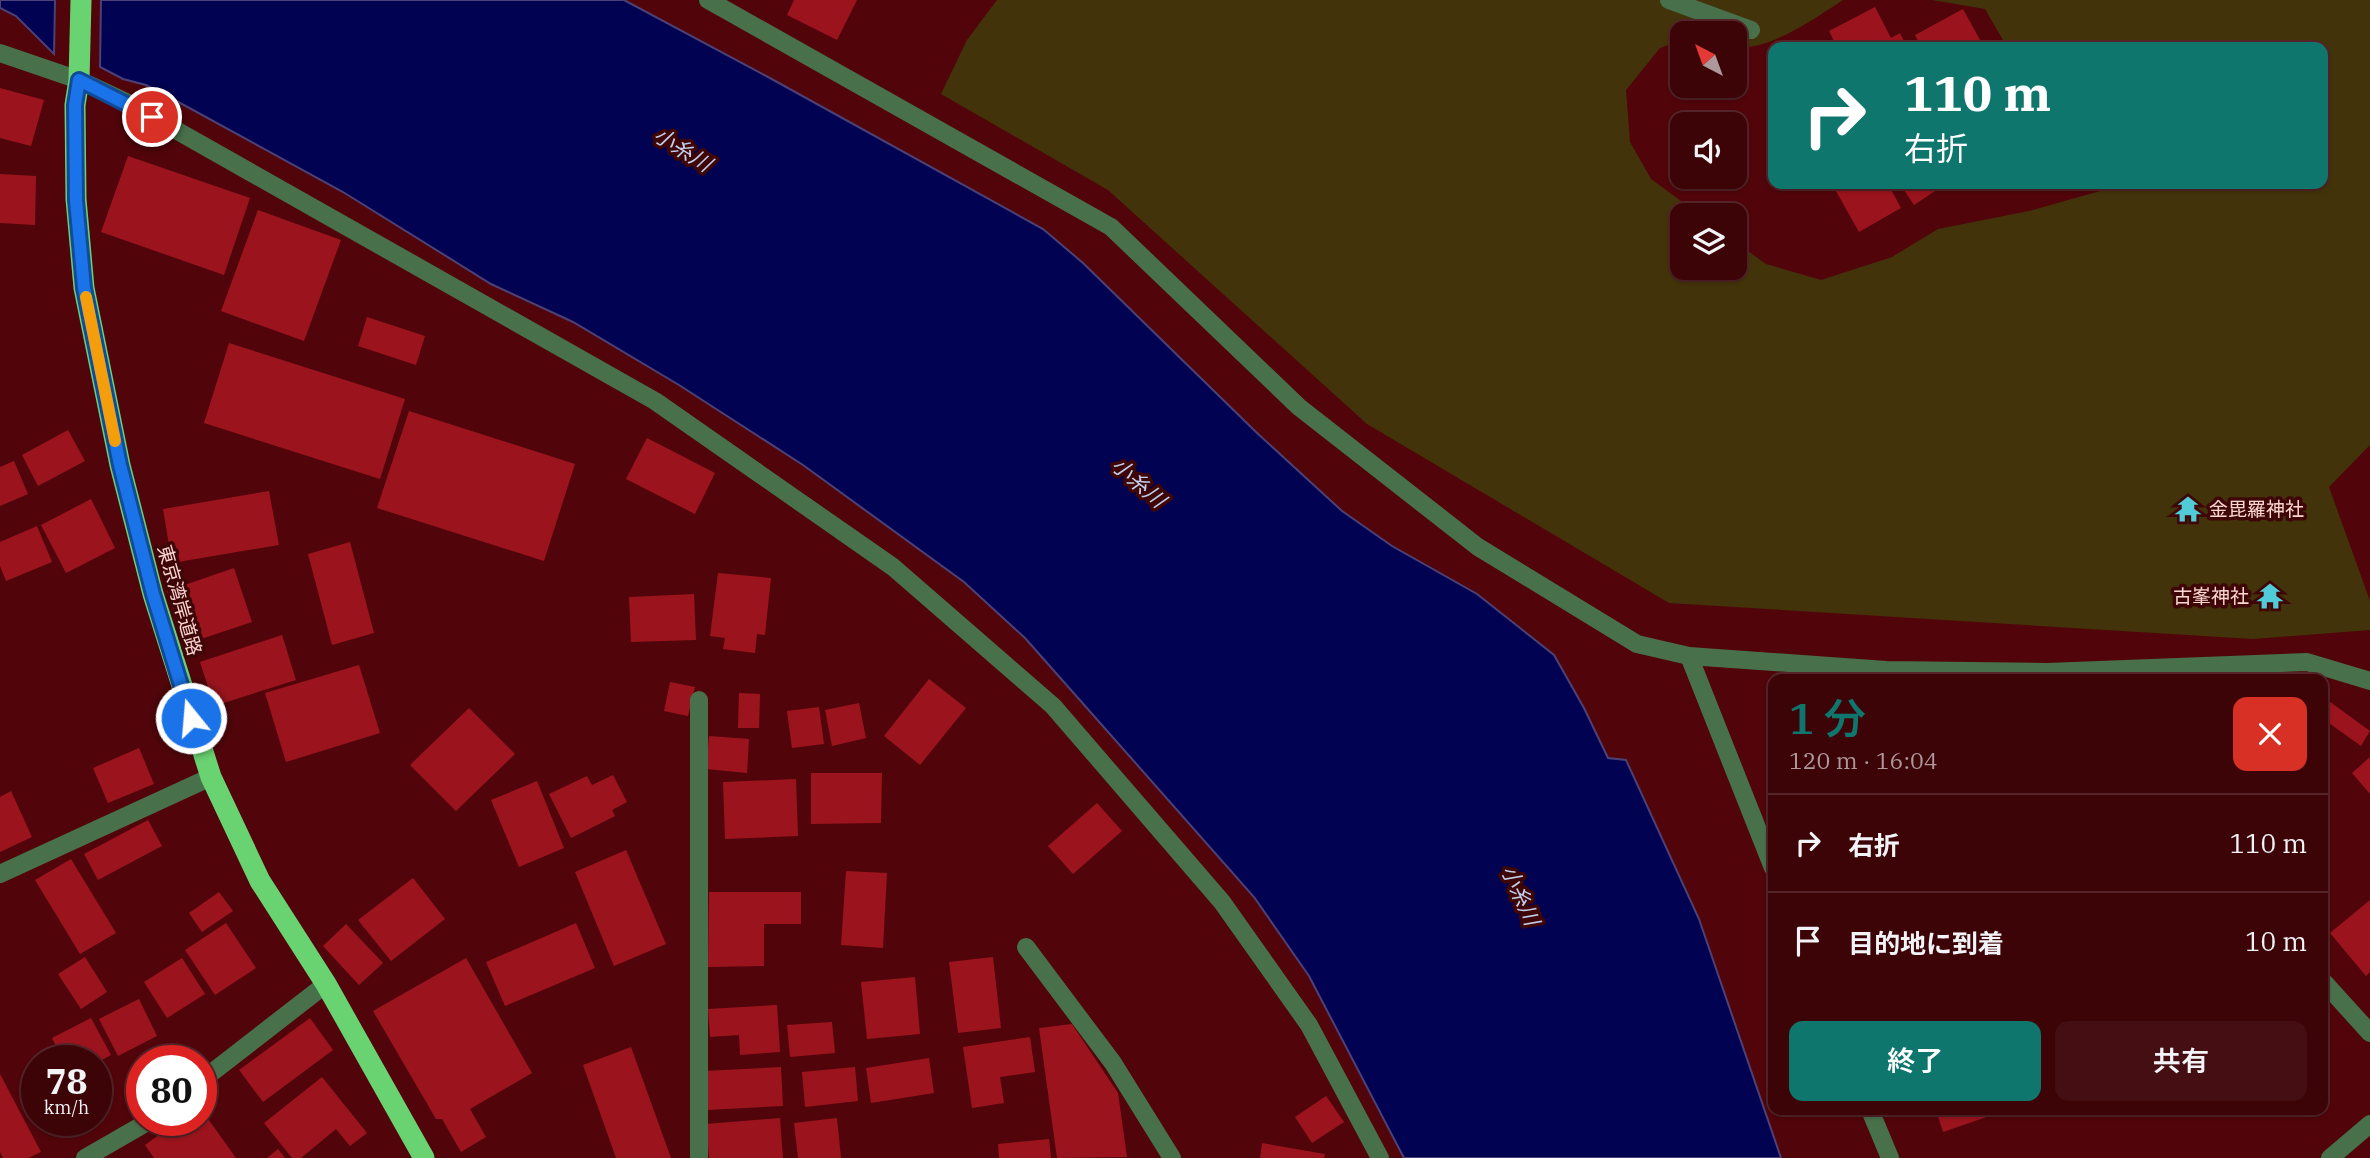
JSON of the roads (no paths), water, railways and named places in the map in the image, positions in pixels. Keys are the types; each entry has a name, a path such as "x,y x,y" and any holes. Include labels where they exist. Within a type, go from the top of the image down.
{"highway":[{"name":"東京湾岸道路","path":"81,0 79,80 75,105 76,200 84,288 120,465 153,594 211,777 260,881 326,984 424,1158"}],"street":[{"path":"708,0 1111,227 1299,407 1478,547 1637,644 1689,656 1886,670 2017,674"},
{"path":"1669,0 1751,30"},
{"path":"0,53 79,80 128,103 655,401 893,567 1053,706 1222,902 1309,1025 1380,1158"},
{"path":"1689,656 1768,855"},
{"path":"2070,674 2307,662 2370,681"},
{"path":"699,700 699,1158"},
{"path":"0,873 211,777"},
{"path":"1026,947 1113,1063 1172,1158"},
{"path":"217,1069 326,984"},
{"path":"2328,987 2370,1033"},
{"path":"1872,1115 1890,1158"},
{"path":"2330,1158 2370,1124"},
{"path":"85,1158 126,1134"}],"water":[{"path":"0,0 55,0 54,54 16,16 0,8"},
{"name":"小糸川","path":"101,0 624,0 1043,229 1083,263 1257,433 1342,511 1392,546 1477,594 1554,655 1608,758 1626,760 1699,919 1781,1158 1404,1158 1309,976 1254,897 1025,638 964,582 803,465 679,385 573,322 491,284 343,192 146,85 123,79 100,67"}],"place":[{"name":"金毘羅神社","path":"2188,509"},
{"name":"古峯神社","path":"2270,596"}]}
